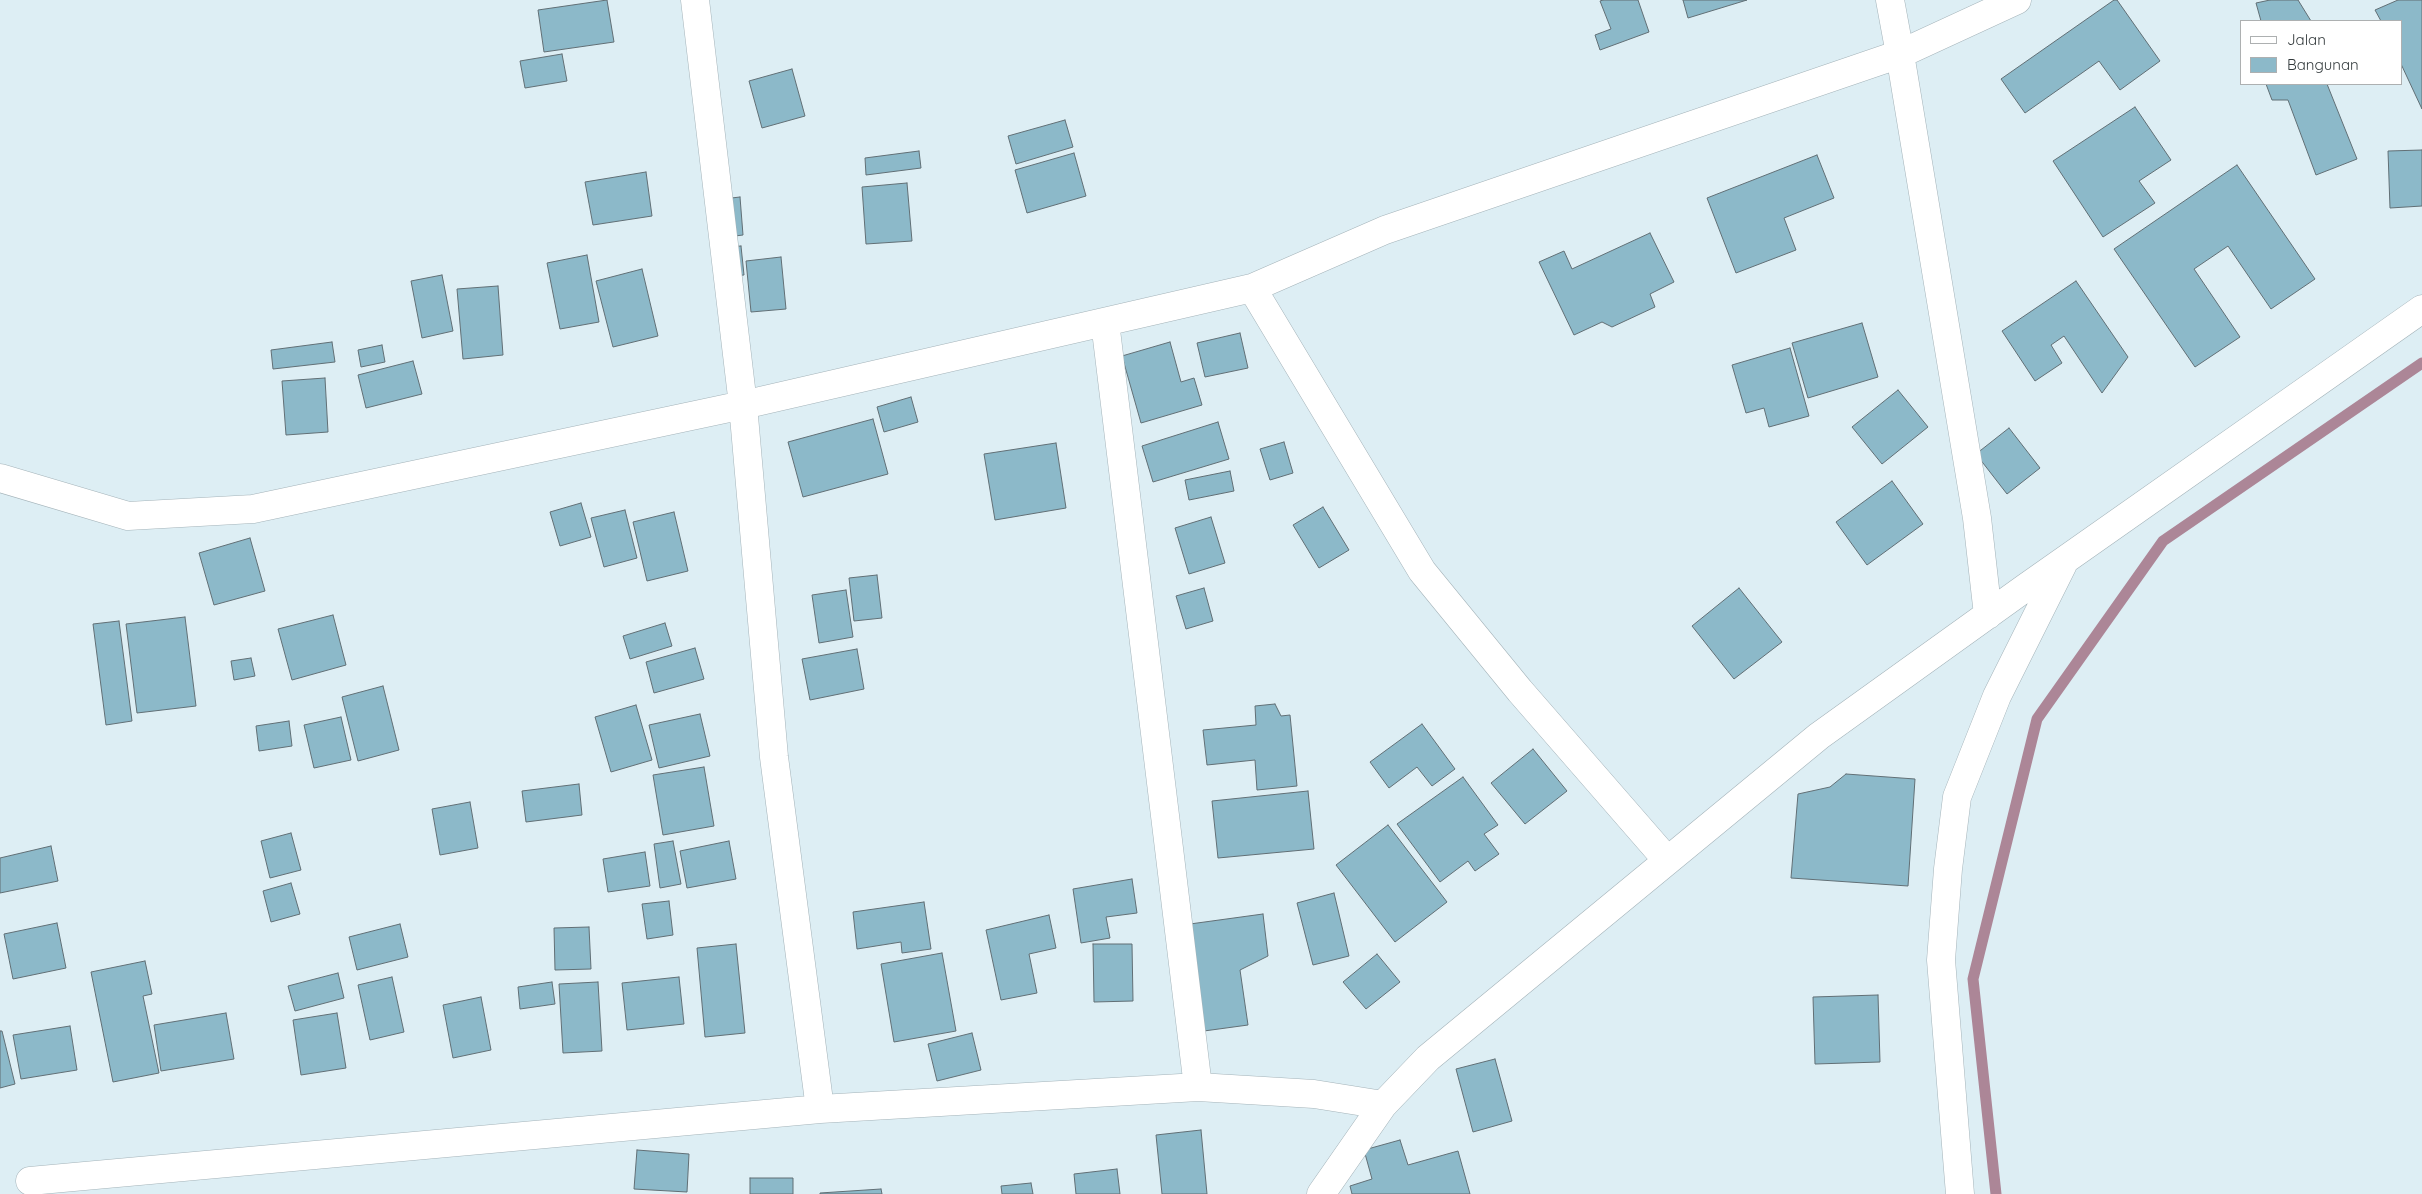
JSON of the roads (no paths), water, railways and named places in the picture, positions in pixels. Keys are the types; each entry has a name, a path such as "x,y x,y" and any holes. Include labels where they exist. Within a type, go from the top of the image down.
{"street":[{"path":"695,0 743,405 774,757 820,1109"},
{"path":"1890,0 1977,518 1988,615"},
{"path":"0,478 128,516 253,509 743,405 1252,288 1385,230 1900,54 2017,0"},
{"path":"1252,288 1422,571 1520,691 1667,860"},
{"path":"1321,1194 1383,1105 1428,1058 1819,736 2422,309"},
{"path":"1105,322 1198,1087"},
{"path":"1960,1194 1941,960 1948,869 1957,797 1997,696 2065,560"},
{"path":"30,1181 820,1109 1198,1087 1314,1094 1383,1105"}],"waterway":[{"path":"1996,1194 1973,979 2037,719 2163,541 2422,363"}]}
